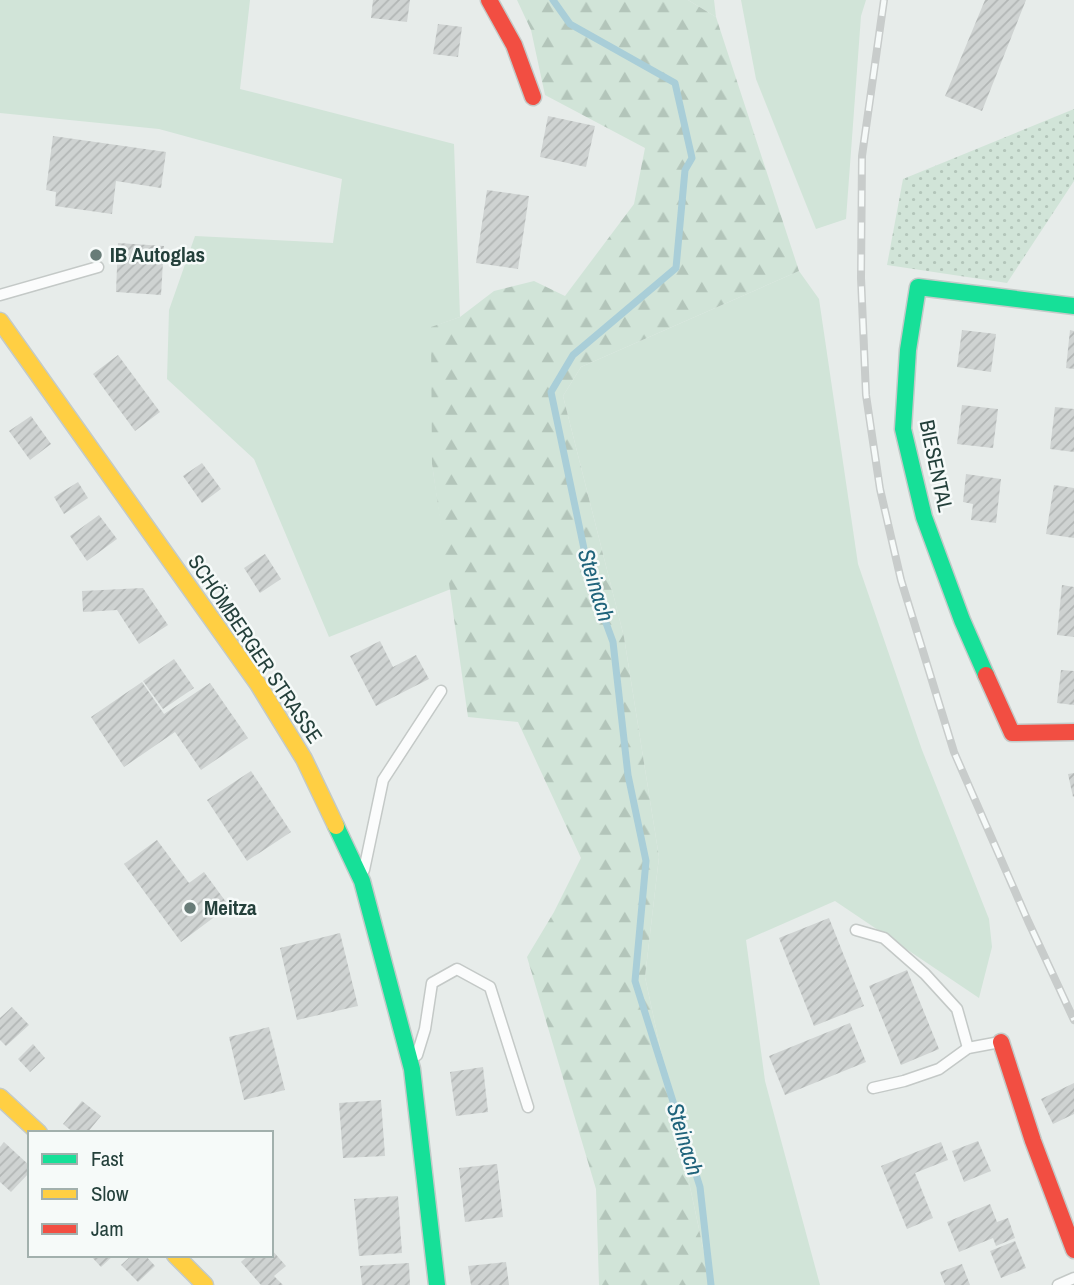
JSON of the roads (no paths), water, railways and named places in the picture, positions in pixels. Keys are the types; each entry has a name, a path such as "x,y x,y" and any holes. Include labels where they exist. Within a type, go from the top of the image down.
{"street":[{"path":"489,0 514,45 533,97"},
{"name":"BIESENTAL","path":"1074,306 918,287 908,350 903,429 925,517 962,620 1012,733 1074,732"},
{"name":"SCHÖMBERGER STRASSE","path":"0,321 258,684 304,759 362,881 412,1069 437,1285"},
{"path":"1001,1042 1033,1141 1074,1250"},
{"path":"0,1097 37,1131"},
{"path":"177,1257 205,1285"}],"lane":[{"path":"0,295 98,267"},
{"path":"362,881 383,780 441,691"},
{"path":"856,930 884,938 925,974 957,1009 968,1048"},
{"path":"412,1069 425,1029 432,984 457,969 490,987 528,1108"},
{"path":"873,1088 939,1069 968,1048 1001,1042"},
{"path":"1058,1285 1074,1278"}],"waterway":[{"name":"Steinach","path":"553,0 570,24 675,83 692,158 685,170 676,268 573,355 551,392 591,582 613,642 628,775 646,861 635,981 700,1187 711,1285"}],"railway":[{"path":"884,0 862,156 861,278 866,395 880,489 901,580 954,752 1074,1020"}],"place":[{"name":"IB Autoglas","path":"96,255"},
{"name":"Meitza","path":"190,908"}]}
